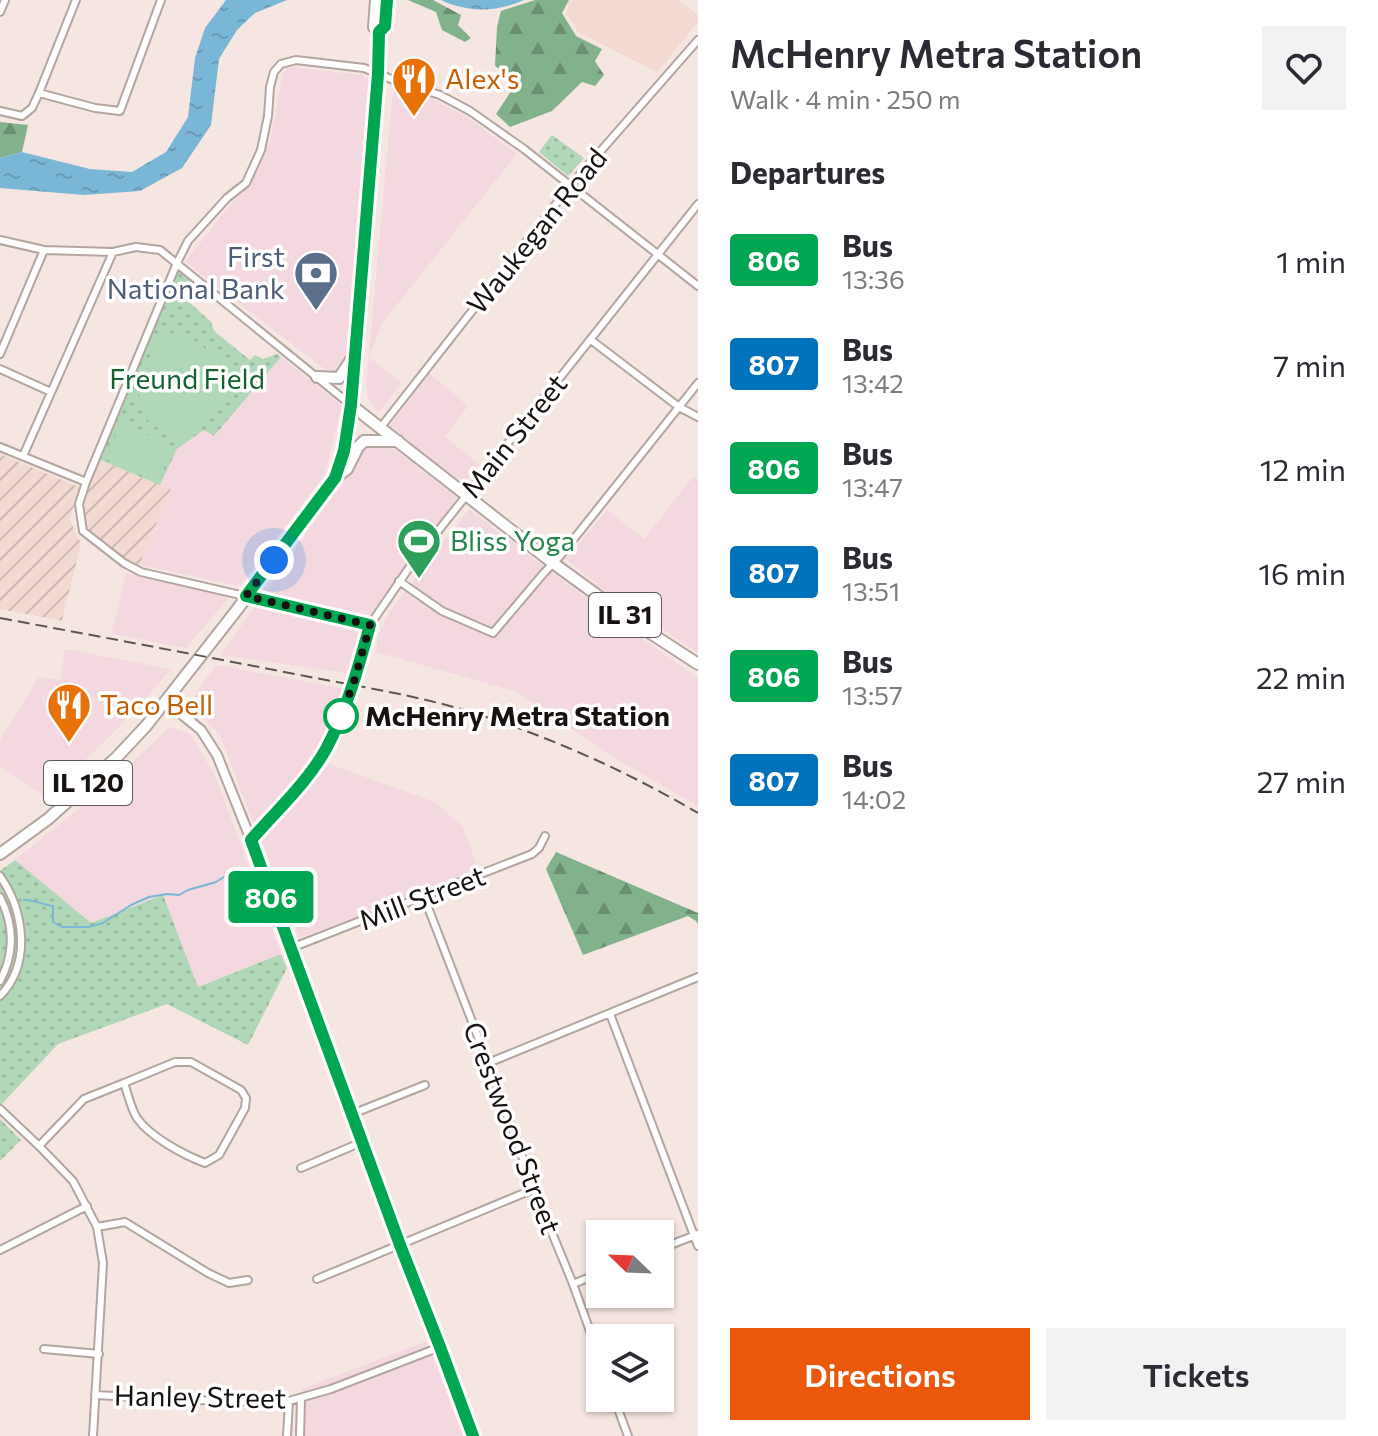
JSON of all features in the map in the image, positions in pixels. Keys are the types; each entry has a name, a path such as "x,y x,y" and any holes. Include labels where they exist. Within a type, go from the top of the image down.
{"main road":[{"path":"376,0 374,27 379,32"},
{"path":"351,405 379,32 385,26 387,0"},
{"path":"317,377 339,378 354,355"},
{"name":"IL 31","path":"351,405 553,563 698,664"},
{"name":"IL 120","path":"0,854 48,819 146,726 335,478 344,451 351,405"},
{"path":"335,478 347,469 364,441 399,441"}],"street":[{"path":"0,12 5,0"},
{"path":"0,111 22,116 32,108 76,0"},
{"path":"39,93 95,108 120,111 161,0"},
{"name":"Waukegan Road","path":"381,427 570,186 698,40"},
{"path":"370,625 141,572 124,563 83,531 79,517 79,504 86,482 177,263 188,241 227,198 246,183 261,150 270,87 274,72 281,64 296,60 364,68 440,95 470,111 524,149 698,286"},
{"name":"Main Street","path":"251,840 312,770 326,749 348,703 370,625 399,581 698,204"},
{"path":"0,240 44,250 113,252 136,247 160,250 351,405"},
{"path":"0,354 44,250"},
{"path":"23,456 113,252"},
{"path":"591,340 679,407 698,417"},
{"path":"0,369 51,392"},
{"path":"399,581 442,611 493,633 698,383"},
{"path":"0,447 86,482"},
{"path":"165,701 201,730 217,755 473,1436"},
{"name":"Mill Street","path":"291,948 532,854 545,836"},
{"path":"0,876 16,906 21,943 16,970 0,996"},
{"path":"0,897 12,938 10,958 0,981"},
{"name":"Crestwood Street","path":"424,897 587,1324"},
{"path":"488,1063 698,977"},
{"path":"610,1014 698,1246"},
{"path":"39,1146 84,1099 175,1062 191,1062 241,1090 246,1098 245,1108 219,1155 205,1163 149,1132 136,1117 124,1083"},
{"path":"352,1114 425,1085"},
{"path":"0,1109 73,1181 97,1227 103,1263 93,1436"},
{"path":"301,1168 362,1142"},
{"path":"317,1279 534,1189"},
{"path":"0,1250 87,1206"},
{"path":"97,1227 125,1222 229,1283 248,1280"},
{"path":"674,1244 696,1235"},
{"path":"573,1284 586,1279"},
{"name":"Hanley Street","path":"95,1395 289,1401 331,1389 440,1347"},
{"path":"44,1349 99,1354"},
{"path":"300,1436 301,1398"},
{"path":"287,1436 289,1401"},
{"path":"619,1412 628,1436"}],"shaded area":[{"path":"679,0 698,15 698,22 657,72 578,32 567,15 568,2"},
{"path":"291,67 361,75 370,80 344,384 185,262 230,205 251,184 270,142 283,73"},
{"path":"393,88 423,94 467,117 517,154 383,322 369,357 402,383 378,413 368,399 366,387"},
{"path":"281,357 342,406 324,476 239,586 139,565 171,490 160,485 177,449 204,430 214,436"},
{"path":"429,373 468,406 445,437 479,464 464,483 388,428"},
{"path":"375,434 457,498 361,628 347,673 221,655"},
{"path":"0,454 79,487 70,520 81,544 62,621 0,609"},
{"path":"96,458 171,489 139,565 118,554 90,532 84,508"},
{"path":"693,477 698,480 698,653 606,592 566,559 607,510 644,539"},
{"path":"469,509 595,605 698,678 698,806 608,754 517,692 376,652 379,633 390,611"},
{"path":"126,573 221,594 228,599 186,648 112,634"},
{"path":"65,649 171,669 134,712 47,798 0,766 0,740 39,677 60,680"},
{"path":"216,665 347,689 314,760 258,823 252,820 220,735 194,710 192,698"},
{"path":"170,727 190,734 215,775 281,954 197,987 163,895 91,923 15,860 102,790"},
{"path":"329,764 435,802 463,827 479,872 299,938 261,840"},
{"path":"427,1341 463,1436 305,1436 302,1389"}],"green space":[{"path":"408,0 433,0 461,15 458,25 471,38 465,42 442,30 436,12"},
{"path":"535,0 569,0 562,13 576,36 602,49 595,61 604,75 595,86 582,82 552,111 510,127 496,114 517,82 495,66 497,27 501,11"},
{"path":"0,122 28,125 22,152 0,158"},
{"path":"552,135 584,158 568,176 539,152"},
{"name":"Freund Field","path":"177,263 198,281 188,295 189,302 211,322 214,331 250,360 255,355 263,359 277,354 281,357 214,436 204,430 177,449 160,485 96,458"},
{"path":"162,331 190,337 238,375 239,382 217,412 176,442 150,422 142,412 139,399"},
{"path":"121,423 173,446 158,482 105,459"},
{"path":"556,852 698,913 698,924 688,916 583,955 546,869"},
{"path":"15,860 91,923 163,895 198,987 281,954 287,968 248,1045 167,1004 58,1044 0,1106 0,871"},
{"path":"0,1119 21,1140 0,1161"}],"water":[{"path":"226,0 287,0 255,13 237,30 219,59 211,125 182,168 140,191 84,195 0,188 0,158 22,152 90,169 132,172 166,152 188,117 195,58 205,28"},
{"path":"441,0 524,0 503,7 472,9"}],"waterway":[{"path":"24,900 53,906 53,922 62,927 88,927 103,923 149,897 179,895 224,877 248,872"}],"railway":[{"path":"0,618 370,688 456,708 535,734 645,784 698,813"}],"bus line":[{"name":"806","path":"387,0 385,26 379,32 351,405 344,451 335,478 246,596 370,625 348,703 326,749 312,770 251,840 473,1436"}],"place":[{"name":"Alex's","path":"414,118"},
{"name":"First National Bank","path":"316,312"},
{"name":"Bliss Yoga","path":"419,580"},
{"name":"McHenry Metra Station","path":"341,716"},
{"name":"Taco Bell","path":"69,744"}],"route":[{"path":"274,560 246,596 370,625 348,703 341,716"}]}
